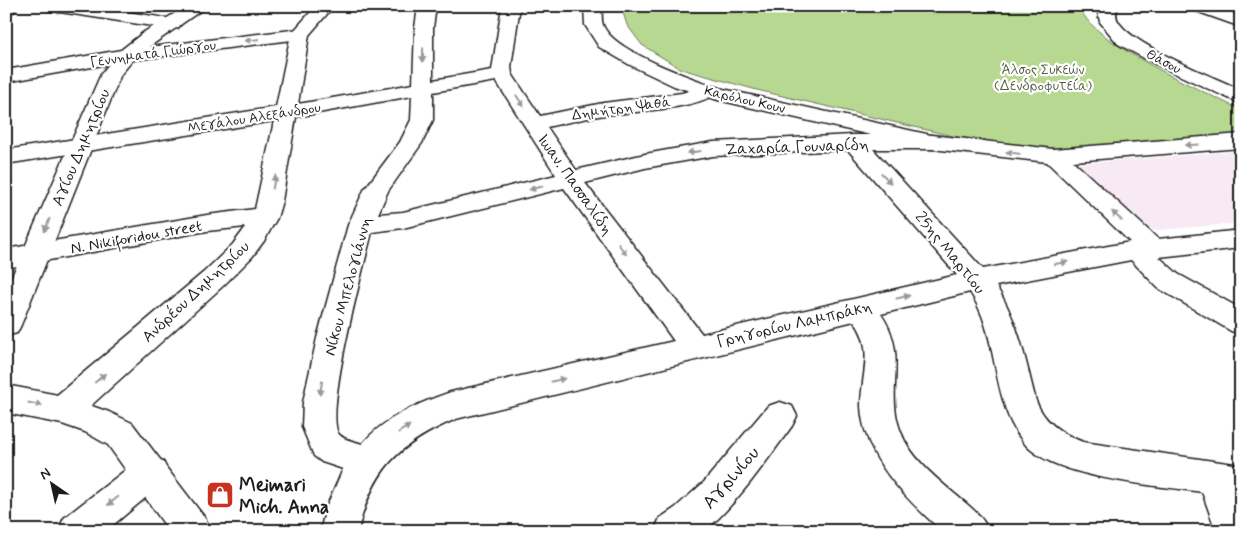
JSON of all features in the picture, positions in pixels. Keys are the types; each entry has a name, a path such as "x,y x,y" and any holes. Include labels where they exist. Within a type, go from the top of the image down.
{"street":[{"path":"6,9 11,6"},
{"path":"53,6 172,24"},
{"name":"Αγίου Δημητρίου","path":"6,325 111,74 126,55 199,6"},
{"path":"300,34 303,28 326,6"},
{"name":"Νίκου Μπελογιάννη","path":"367,461 334,451 326,445 320,434 318,417 323,377 361,225 376,190 416,135 423,115 424,28 427,6"},
{"path":"502,74 501,67 511,6"},
{"name":"Καρόλου Κουν","path":"593,6 593,22 596,30 610,46 654,69 707,91 932,142"},
{"name":"Θάσου","path":"1110,6 1107,13 1109,22 1125,40 1241,98"},
{"path":"1200,6 1241,22"},
{"name":"Γεννηματά Γιώργου","path":"6,76 126,55 300,34"},
{"name":"Ανδρέου Δημητρίου","path":"63,410 228,265 249,242 265,216 270,201 300,34"},
{"name":"Μεγάλου Αλεξάνδρου","path":"6,157 287,112 502,74"},
{"name":"Ιωαν. Πασσαλίδη","path":"502,74 570,179 695,347"},
{"name":"Δημήτρη Ψαθά","path":"535,123 602,109 686,99 707,91"},
{"name":"25ης Μαρτίου","path":"821,116 840,127 920,214 977,280 995,310 1007,341 1021,411 1028,424 1042,438 1061,451 1082,458 1227,480"},
{"name":"Ζαχαρία Γουναρίδη","path":"361,225 403,220 645,161 695,151 755,146 853,142 932,142 1053,156 1241,142"},
{"path":"1053,156 1145,250 1156,271 1168,281 1241,322"},
{"name":"N. Nikiforidou street","path":"6,259 206,223 265,216"},
{"name":"Γρηγορίου Λαμπράκη","path":"339,531 352,489 367,461 381,445 420,419 451,406 977,280 1058,263 1145,250 1241,239"},
{"path":"860,307 875,329 880,344 882,362 878,414 888,444 896,457 917,482 970,531"},
{"path":"6,399 63,410 97,422 120,434 192,531"},
{"name":"Αγρινίου","path":"673,531 690,520 710,501 780,416"},
{"path":"76,531 150,472"},
{"path":"1227,480 1235,531"}],"shaded area":[{"path":"1241,151 1241,223 1149,231 1074,164"}],"green space":[{"name":"Άλσος Συκεών (Δενδροφυτεία)","path":"621,6 1080,6 1087,20 1103,35 1125,50 1177,79 1241,110 1241,136 1047,149 957,137 757,90 681,69 642,45 627,25"}],"place":[{"name":"Meimari Mich. Anna","path":"220,495"}]}
